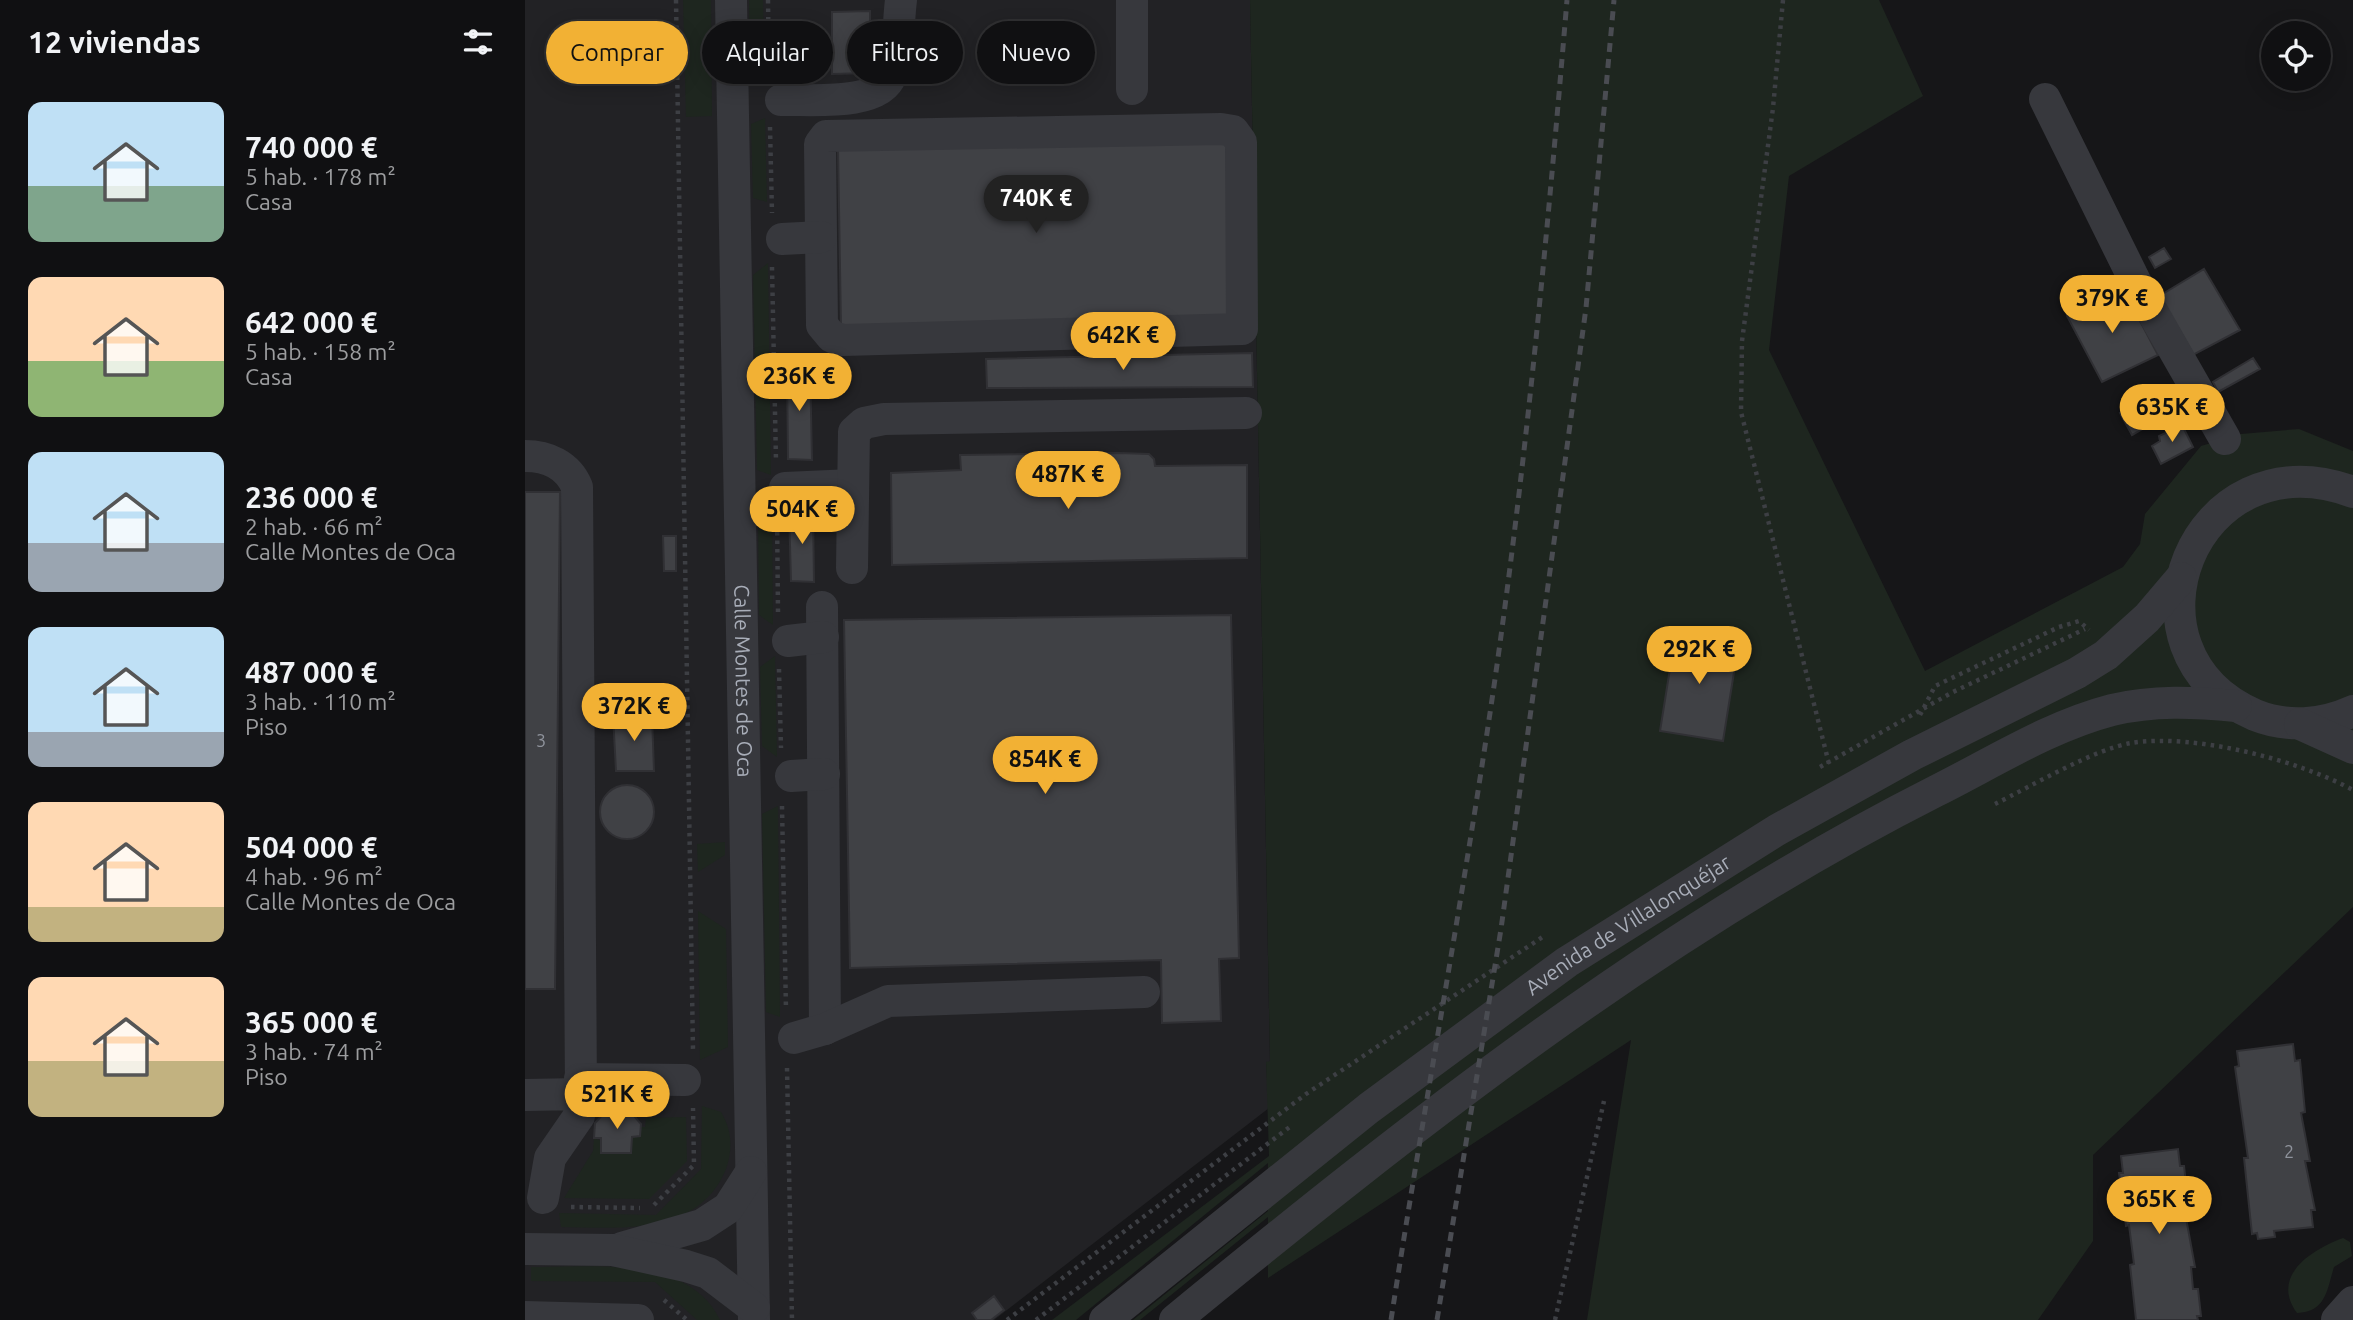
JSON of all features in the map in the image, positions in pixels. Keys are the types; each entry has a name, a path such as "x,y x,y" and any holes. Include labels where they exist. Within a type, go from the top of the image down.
{"street":[{"name":"Calle Montes de Oca","path":"731,0 754,1314"},
{"path":"781,100 865,97 883,87 891,75 901,0"},
{"path":"1132,0 1132,89"},
{"path":"2045,99 2136,283 2225,439"},
{"path":"1233,131 1241,142 1243,329 843,340 832,337 822,325 821,237 820,144 827,136 1233,131"},
{"path":"782,239 821,237"},
{"path":"852,568 854,432 864,423 884,419 1246,413"},
{"path":"525,456 545,456 563,469 577,487 580,1087 579,1116 550,1157 556,1203"},
{"path":"2344,486 2287,480 2251,491 2218,512 2195,542 2181,578 2179,615 2189,651 2208,682 2236,706 2267,720 2300,724 2336,719 2353,711"},
{"path":"785,488 852,485"},
{"name":"Avenida de Villalonquéjar","path":"1105,1320 1480,1024 1567,962 1693,881 1843,793 2077,673 2106,655 2147,618 2181,578"},
{"path":"788,640 822,622 825,1029"},
{"name":"Avenida de Villalonquéjar","path":"1175,1320 1522,1047 1724,911 1868,827 2091,716 2165,701 2236,706"},
{"path":"2300,724 2353,748"},
{"path":"791,776 824,774"},
{"path":"794,1038 825,1029 888,1001 1144,992"},
{"path":"525,1095 580,1087 690,1079"},
{"path":"613,1250 702,1225 728,1208 751,1171"},
{"path":"525,1249 613,1250 708,1273 754,1314"},
{"path":"2337,1320 2353,1301"},
{"path":"525,1317 634,1317 638,1320"}],"path":[{"path":"556,1203 652,1208 694,1165 690,1079 676,0"},
{"path":"1783,0 1773,108 1742,341 1741,412 1831,771 1843,793"},
{"path":"1995,804 2129,743 2168,740 2208,744 2248,754 2330,778 2353,790"},
{"path":"1555,1320 1604,1101"},
{"path":"659,1296 687,1320"}],"shaded area":[{"path":"525,0 1250,0 1270,1062 1266,1063 1269,1108 994,1320 525,1320"},
{"path":"683,0 711,0 711,21 702,21 702,84 712,84 712,116 686,117 688,21 684,21"},
{"path":"749,0 763,0 764,21 749,21"},
{"path":"1250,0 1879,0 1923,96 1789,176 1769,350 1925,671 2123,567 2140,544 2145,514 2201,446 2241,434 2299,429 2353,451 2353,907 2093,1155 2093,1241 2038,1320 1587,1320 1631,1040 1268,1278 1268,1217 1140,1320 1133,1320 1268,1211 1268,1163 1076,1320 1052,1320 1269,1156 1266,1062 1270,1061"},
{"path":"765,118 767,202 753,198 751,124"},
{"path":"768,263 771,475 757,470 753,275"},
{"path":"772,508 773,625 759,615 758,513"},
{"path":"775,656 777,757 762,746 760,667"},
{"path":"778,806 780,1017 766,1012 762,814"},
{"path":"725,842 725,855 698,872 697,844"},
{"path":"698,911 726,929 728,1047 700,1060"},
{"path":"702,1106 721,1112 729,1133 730,1154 726,1169 714,1191 697,1206 677,1217 655,1224 608,1228 561,1227 559,1213 656,1215 701,1169"},
{"path":"686,1117 687,1161 649,1199 564,1198 593,1151 594,1138 631,1153 632,1137 641,1127 645,1127 646,1118"},
{"path":"2343,1238 2350,1242 2352,1256 2334,1267 2320,1304 2307,1312 2297,1313 2290,1300 2288,1287 2291,1276 2307,1257"},
{"path":"531,1267 609,1267 663,1275 686,1284 706,1299 720,1320 697,1320 655,1282 531,1281"}],"building":[{"path":"870,11 870,21 847,21 847,74 833,74 832,12"},
{"path":"1232,143 1235,323 841,328 838,147"},
{"path":"2164,248 2171,259 2155,268 2149,257"},
{"path":"2204,269 2240,330 2191,356 2156,298"},
{"path":"2122,287 2158,355 2102,382 2067,316"},
{"path":"1252,353 1253,387 987,388 986,359"},
{"path":"2253,358 2260,369 2218,392 2213,382"},
{"path":"787,365 810,365 812,460 788,459"},
{"path":"2163,389 2175,410 2132,435 2120,413"},
{"path":"2182,425 2193,447 2161,464 2152,446 2160,441 2159,436"},
{"path":"1149,454 1154,459 1155,466 1247,465 1247,558 892,565 891,473 961,470 960,455"},
{"path":"525,492 560,492 555,989 525,989"},
{"path":"789,510 813,511 814,582 791,581"},
{"path":"663,536 676,536 676,571 664,571"},
{"path":"1231,615 1239,958 1219,959 1221,1021 1162,1023 1161,960 850,968 844,620"},
{"path":"1676,631 1739,641 1723,741 1660,731"},
{"path":"613,715 652,716 654,771 616,771"},
{"path":"627,785 646,793 654,812 646,831 627,839 608,831 600,812 608,793"},
{"path":"2293,1044 2295,1061 2300,1060 2305,1112 2301,1113 2310,1161 2305,1161 2315,1210 2311,1210 2313,1227 2274,1231 2275,1237 2258,1239 2257,1233 2252,1234 2244,1158 2248,1158 2235,1067 2239,1066 2237,1051"},
{"path":"629,1110 641,1124 640,1136 632,1137 631,1153 601,1153 601,1138 594,1138 595,1123 606,1111"},
{"path":"2178,1149 2180,1166 2184,1166 2190,1218 2186,1218 2195,1267 2191,1267 2193,1289 2198,1289 2201,1316 2197,1316 2198,1320 2136,1320 2130,1265 2134,1264 2119,1173 2123,1173 2121,1156"},
{"path":"994,1296 1004,1310 991,1320 977,1320 972,1313"}],"railway":[{"path":"1391,1320 1507,595 1536,340 1567,0"},
{"path":"1437,1320 1501,929 1586,308 1614,0"}]}
